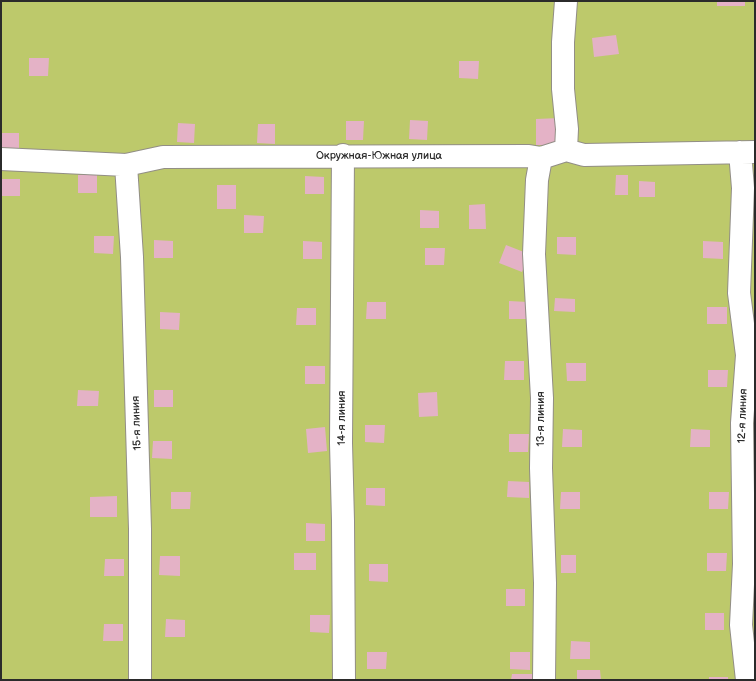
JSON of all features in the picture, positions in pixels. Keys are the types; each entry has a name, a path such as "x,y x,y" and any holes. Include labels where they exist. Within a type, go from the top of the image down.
{"street":[{"path":"566,1 563,42 563,89 567,129 566,150 584,155 747,152"},
{"name":"Окружная-Южная улица","path":"1,160 126,165 162,156 252,157 343,155 529,156 541,158 566,150"},
{"name":"12-я линия","path":"747,152 743,188 738,293 747,355 742,423 744,564 741,625 747,680"},
{"name":"14-я линия","path":"343,155 341,443 344,680"},
{"name":"13-я линия","path":"541,158 537,180 534,254 542,398 541,468 545,583 544,680"},
{"name":"15-я линия","path":"126,165 132,257 140,529 140,680"}],"green space":[{"path":"1,1 755,1 755,680 1,680"}],"building":[{"path":"717,1 745,1 745,6 717,6"},
{"path":"616,35 619,54 594,57 592,38"},
{"path":"29,58 49,58 48,76 29,76"},
{"path":"459,61 479,61 478,79 459,78"},
{"path":"559,118 559,145 536,145 536,119"},
{"path":"410,120 428,121 427,140 409,139"},
{"path":"346,121 364,121 363,140 346,140"},
{"path":"178,123 195,124 194,143 177,142"},
{"path":"258,124 275,124 275,144 257,143"},
{"path":"1,133 19,133 19,148 1,148"},
{"path":"78,175 97,175 97,193 78,193"},
{"path":"616,175 628,175 628,195 615,195"},
{"path":"305,176 324,177 324,194 305,194"},
{"path":"1,179 20,179 20,196 1,196"},
{"path":"639,181 655,182 655,197 639,197"},
{"path":"217,185 236,185 236,209 217,209"},
{"path":"485,204 486,229 469,229 469,205"},
{"path":"420,210 439,211 439,228 420,228"},
{"path":"244,215 264,216 263,233 244,233"},
{"path":"94,236 114,236 113,254 94,253"},
{"path":"557,237 576,237 576,255 557,254"},
{"path":"154,240 173,241 173,258 154,258"},
{"path":"303,241 322,242 322,259 303,259"},
{"path":"703,241 723,242 723,259 703,258"},
{"path":"506,245 529,254 522,272 499,263"},
{"path":"425,248 445,248 444,265 425,265"},
{"path":"555,298 575,299 575,312 554,311"},
{"path":"509,301 528,302 528,319 509,319"},
{"path":"367,302 386,302 386,319 366,319"},
{"path":"707,307 727,307 727,324 707,324"},
{"path":"297,308 316,308 316,325 296,325"},
{"path":"160,312 180,313 179,330 160,329"},
{"path":"505,361 524,361 524,380 504,380"},
{"path":"566,363 586,363 586,381 567,381"},
{"path":"305,366 325,366 325,384 305,384"},
{"path":"708,370 728,370 727,387 708,387"},
{"path":"78,390 99,391 98,406 77,406"},
{"path":"154,390 173,390 173,407 154,407"},
{"path":"437,392 438,416 419,417 418,393"},
{"path":"365,425 385,425 384,443 365,442"},
{"path":"325,427 327,451 308,453 306,429"},
{"path":"563,429 582,430 582,447 562,447"},
{"path":"691,429 710,430 710,447 690,447"},
{"path":"509,434 529,434 528,452 509,452"},
{"path":"153,441 172,441 172,459 152,458"},
{"path":"508,481 529,482 529,498 507,497"},
{"path":"366,488 385,488 385,506 366,505"},
{"path":"171,492 191,492 190,509 171,509"},
{"path":"561,492 580,492 580,509 560,509"},
{"path":"709,492 729,492 728,509 709,509"},
{"path":"117,496 117,517 90,517 90,497"},
{"path":"306,523 325,524 325,541 306,541"},
{"path":"294,553 316,553 316,570 294,570"},
{"path":"707,553 727,553 726,571 707,571"},
{"path":"561,555 576,555 576,573 561,573"},
{"path":"160,556 180,556 180,576 159,575"},
{"path":"105,559 124,559 124,576 104,576"},
{"path":"369,564 388,564 388,582 369,581"},
{"path":"506,589 525,589 525,606 506,606"},
{"path":"705,613 724,613 724,630 705,630"},
{"path":"310,615 330,615 329,633 310,632"},
{"path":"166,619 185,620 185,637 165,637"},
{"path":"104,624 123,624 123,641 103,641"},
{"path":"571,641 590,642 590,659 570,659"},
{"path":"367,652 387,652 386,669 367,669"},
{"path":"510,652 530,652 530,670 510,669"},
{"path":"577,670 600,670 601,680 577,680"},
{"path":"512,674 536,674 536,680 511,680"},
{"path":"709,677 728,677 728,680 709,680"}]}
